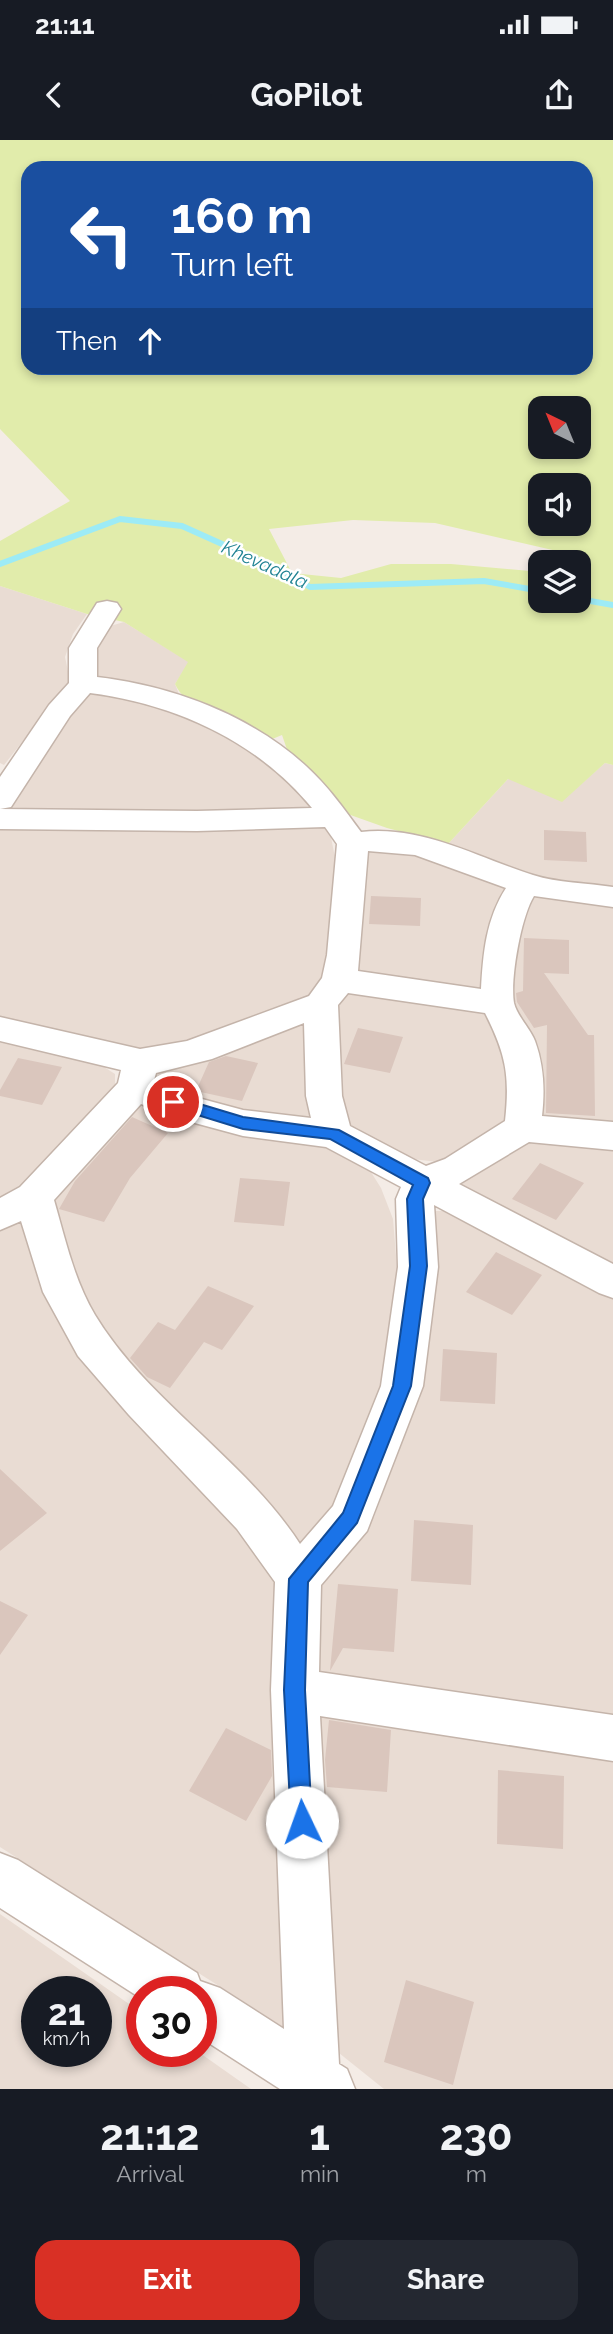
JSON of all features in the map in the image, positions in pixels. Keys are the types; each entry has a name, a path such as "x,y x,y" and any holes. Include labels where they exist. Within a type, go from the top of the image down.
{"street":[{"path":"0,800 59,710 83,684 83,648 107,609"},
{"path":"83,684 106,686 175,701 254,743 282,762 317,796 343,830 348,919 330,992 324,1096 333,1134"},
{"path":"0,819 197,821 343,830 448,853 526,884 613,897"},
{"path":"523,1128 527,1083 517,1041 497,1003 500,952 510,908 526,884"},
{"path":"321,2084 295,1690 298,1579 283,1552 243,1502 123,1380 91,1342 17,1206 137,1074 168,1059 199,1051 330,992 497,1003"},
{"path":"0,1029 137,1074 192,1110 243,1123 297,1132 333,1134 613,1282"},
{"path":"298,1579 351,1517 402,1386 418,1266 415,1199 422,1183 458,1169 523,1128 613,1136"},
{"path":"295,1690 613,1738"},
{"path":"0,1878 153,1976"},
{"path":"217,2017 321,2084"}],"shaded area":[{"path":"0,586 87,614 73,634 65,657 70,681 4,765 0,763"},
{"path":"124,622 189,662 175,684 179,694 121,680 90,678 100,629"},
{"path":"94,690 159,703 224,730 272,763 312,803 310,808 300,813 8,814 6,802 83,692"},
{"path":"605,763 613,765 613,889 535,876 448,844 509,778 562,801"},
{"path":"328,822 341,888 323,987 303,1005 154,1054 0,1020 0,824"},
{"path":"370,847 413,849 505,886 507,896 486,992 349,973 363,853"},
{"path":"541,895 613,901 613,1131 531,1119 504,993 529,901"},
{"path":"346,989 488,1011 507,1042 511,1117 474,1149 438,1162 404,1158 363,1139 346,1123 338,1105 336,1013"},
{"path":"314,1012 317,1127 242,1116 158,1086 155,1076 161,1066"},
{"path":"0,1037 90,1058 115,1074 115,1094 26,1187 0,1204"},
{"path":"137,1100 347,1152 369,1169 381,1188 393,1219 400,1305 375,1426 330,1518 302,1548 134,1371 86,1309 55,1239 54,1200 78,1162"},
{"path":"521,1141 613,1142 613,1271 461,1188 464,1178"},
{"path":"27,1209 43,1274 195,1469 281,1590 285,2028 217,1985 217,1976 203,1976 0,1847 0,1223"},
{"path":"428,1211 452,1211 613,1295 613,1723 308,1675 313,1599 329,1569 374,1517 408,1427 425,1319"},
{"path":"311,1704 613,1749 613,2089 384,2089 339,2053"},
{"path":"0,1914 89,1976 21,1976 21,2067 112,2067 112,1992 126,2002 126,2067 217,2065 251,2089 0,2089"}],"green space":[{"path":"0,140 613,140 613,765 605,763 562,802 508,779 448,844 387,828 342,812 291,761 282,735 265,742 190,702 175,684 188,662 124,622 87,614 0,586 0,541 70,501 0,429"}],"building":[{"path":"544,830 586,832 587,862 544,860"},
{"path":"371,896 421,898 420,926 369,924"},
{"path":"524,938 569,940 569,974 544,973 588,1035 594,1035 595,1116 546,1113 547,1025 534,1028 517,1002 516,993 523,991"},
{"path":"358,1028 403,1037 390,1073 344,1064"},
{"path":"226,1056 258,1063 242,1101 196,1091 209,1062"},
{"path":"18,1058 62,1067 42,1105 0,1096 0,1090"},
{"path":"132,1117 168,1133 130,1178 104,1222 59,1209 75,1181"},
{"path":"540,1163 584,1183 556,1220 512,1199"},
{"path":"240,1178 290,1182 284,1226 234,1222"},
{"path":"496,1252 542,1275 512,1315 466,1292"},
{"path":"208,1286 254,1306 222,1350 204,1342 170,1388 147,1377 130,1358 158,1322 175,1330"},
{"path":"443,1349 497,1353 495,1404 440,1401"},
{"path":"0,1469 47,1513 0,1551"},
{"path":"414,1520 473,1525 471,1585 411,1581"},
{"path":"338,1584 398,1589 394,1652 343,1648 330,1671"},
{"path":"0,1601 28,1615 0,1655"},
{"path":"329,1720 391,1730 387,1792 327,1787 325,1760"},
{"path":"226,1728 271,1750 272,1776 246,1821 189,1791"},
{"path":"498,1770 564,1776 563,1849 497,1844"},
{"path":"406,1980 474,2002 453,2085 384,2062"}],"waterway":[{"name":"Khevadala","path":"0,564 120,519 182,526 282,571 310,587 484,581 528,589"},
{"name":"Khevadala","path":"591,601 613,605"}],"route":[{"path":"173,1102 192,1110 243,1123 297,1132 333,1134 422,1183 415,1199 418,1266 402,1386 351,1517 298,1579 295,1690 302,1822"}]}
